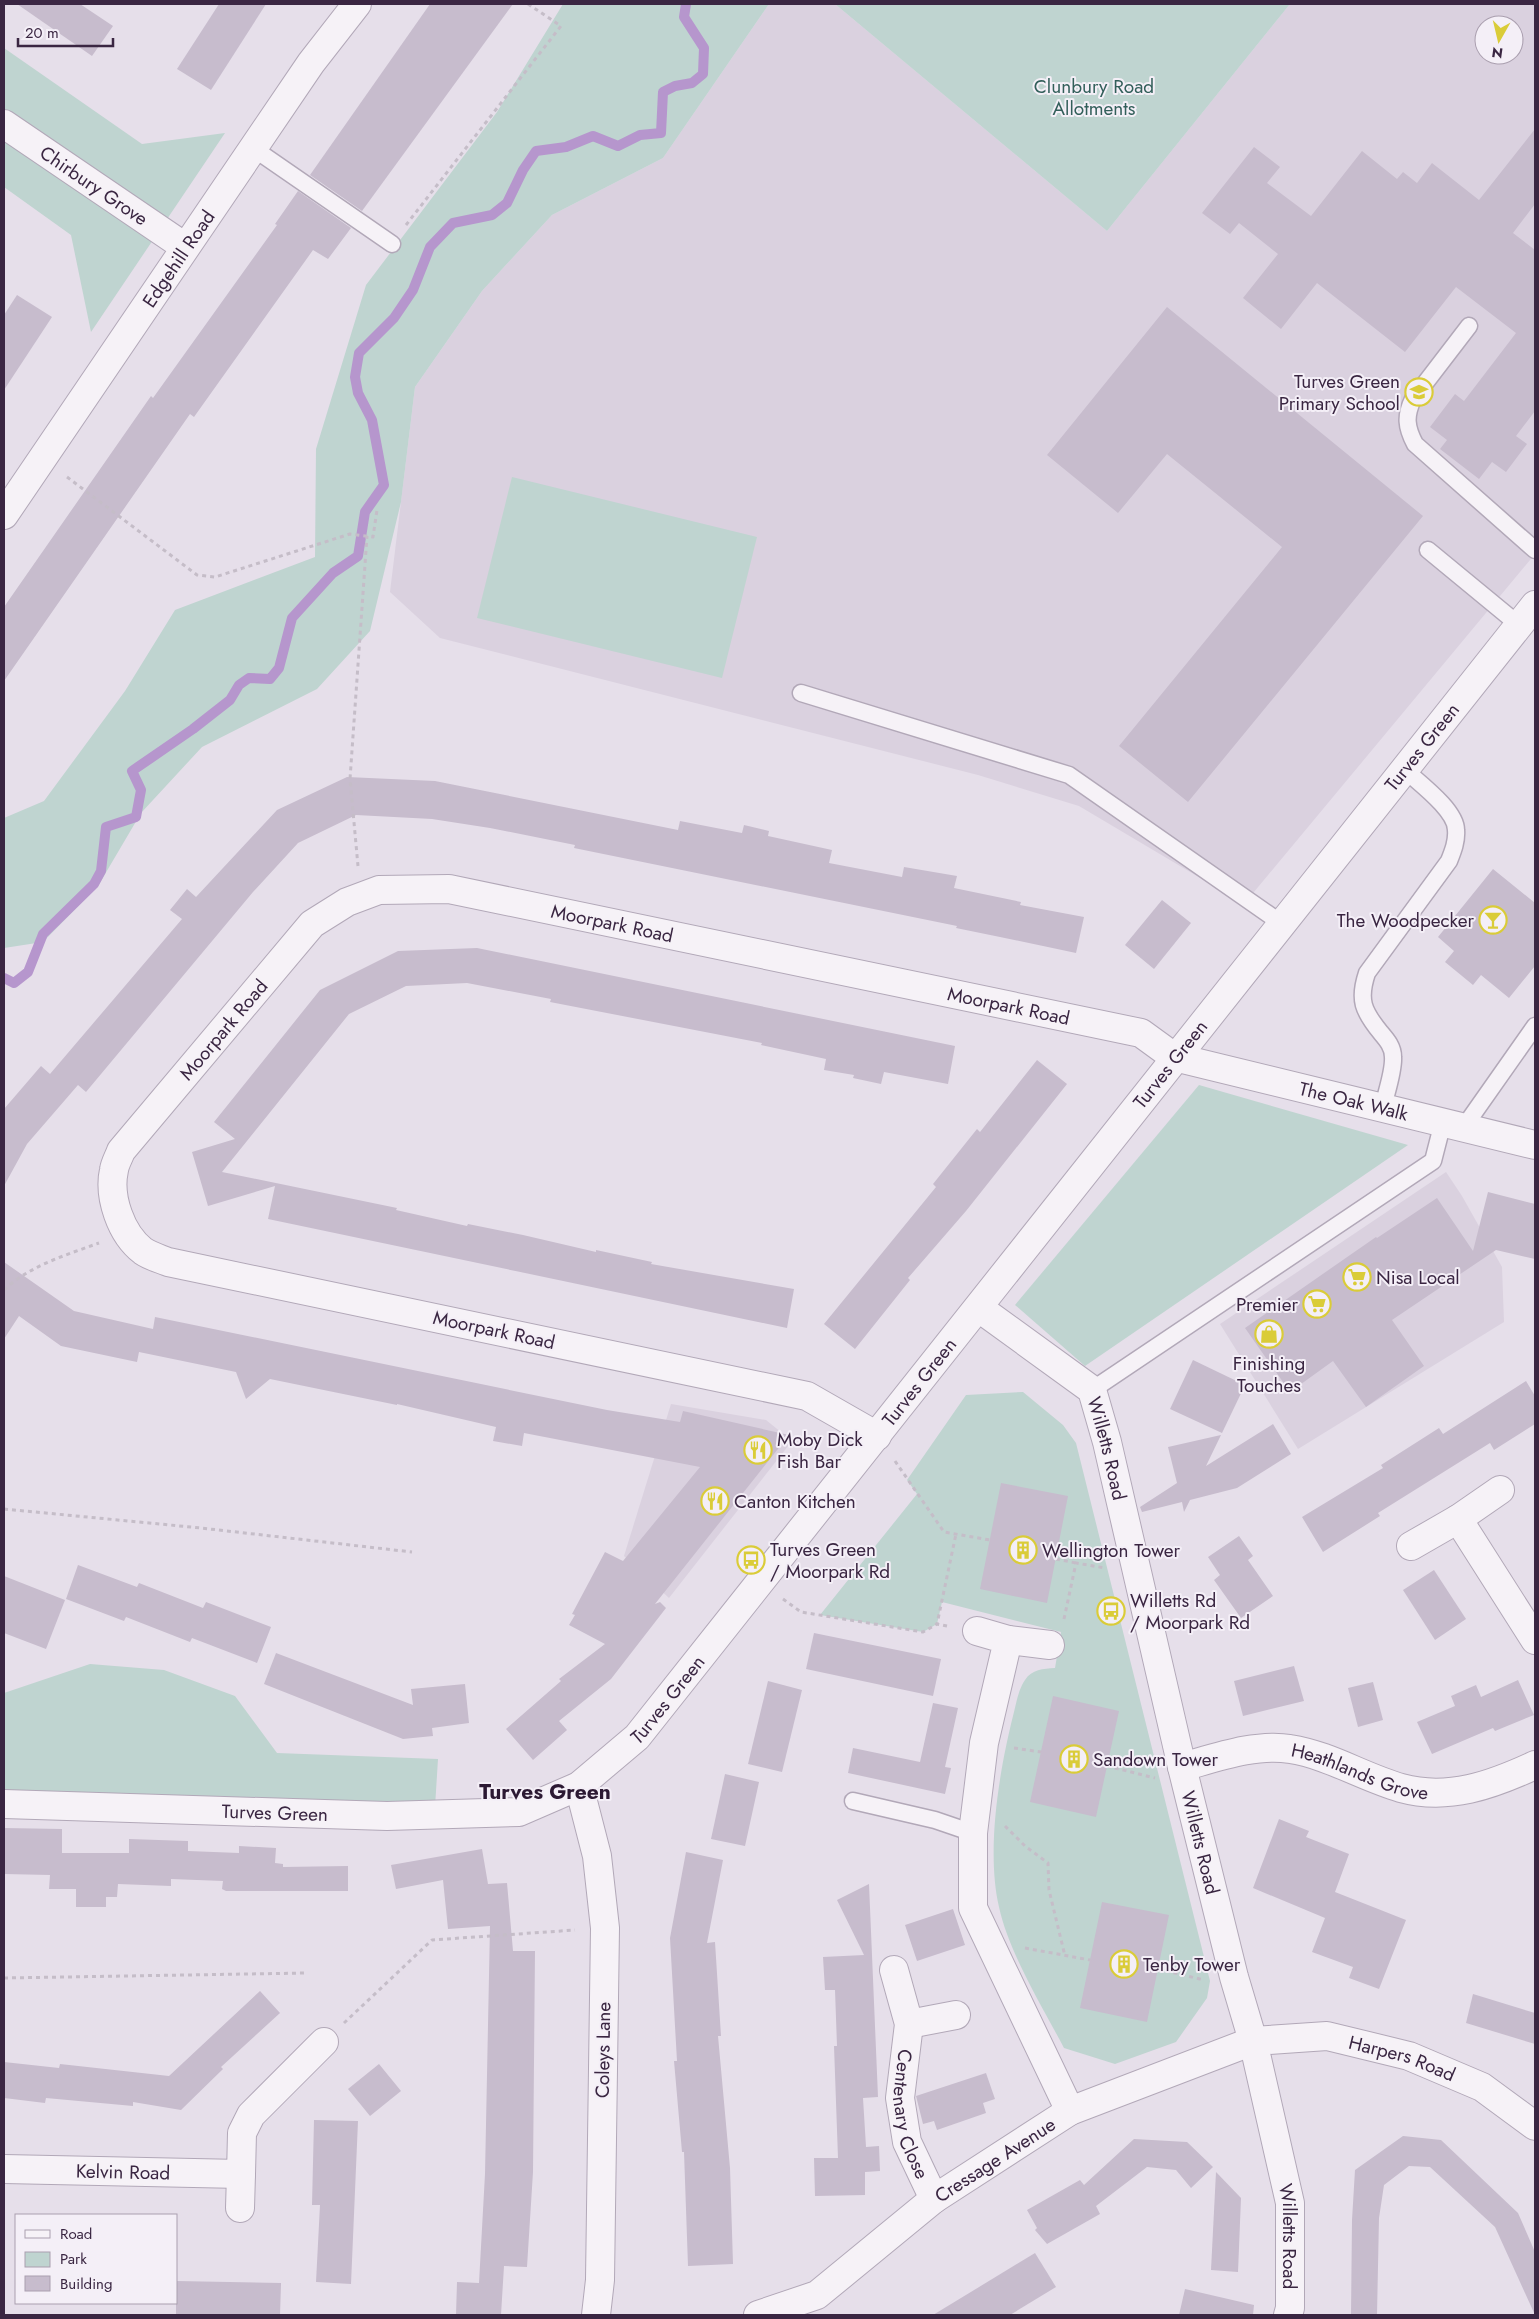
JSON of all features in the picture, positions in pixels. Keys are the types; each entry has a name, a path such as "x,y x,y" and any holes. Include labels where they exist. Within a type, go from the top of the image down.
{"street":[{"name":"Edgehill Road","path":"4,515 311,63 357,4"},
{"name":"Chirbury Grove","path":"4,124 185,247"},
{"name":"Turves Green","path":"4,1804 387,1816 444,1815 519,1812 579,1786 637,1737 979,1308 1174,1057 1527,615"},
{"name":"Moorpark Road","path":"877,1436 807,1396 168,1262 144,1252 128,1234 118,1215 112,1192 114,1169 121,1151 312,924 347,902 379,890 449,889 1141,1033 1174,1057"},
{"name":"The Oak Walk","path":"1174,1057 1535,1145"},
{"name":"Willetts Road","path":"979,1308 1092,1390 1107,1442 1136,1561 1182,1767 1234,1977 1253,2041 1290,2203 1290,2308 1288,2315"},
{"path":"1411,1546 1458,1519 1500,1490"},
{"path":"1458,1519 1535,1640"},
{"path":"977,1631 1008,1640 1050,1645"},
{"path":"1008,1640 984,1743 973,1833 973,1908 1070,2111"},
{"name":"Heathlands Grove","path":"1182,1767 1249,1750 1288,1748 1323,1757 1401,1788 1438,1794 1477,1788 1535,1765"},
{"name":"Coleys Lane","path":"579,1786 597,1856 605,1928 600,2280 596,2315"},
{"name":"Centenary Close","path":"894,1970 909,2024 900,2098 907,2142 934,2199"},
{"name":"Centenary Close","path":"909,2024 956,2015"},
{"name":"Harpers Road","path":"1253,2041 1327,2036 1409,2056 1482,2087 1535,2126"},
{"name":"Cressage Avenue","path":"758,2315 817,2295 934,2199 1070,2111 1253,2041"},
{"path":"240,2208 242,2133 250,2115 324,2042"},
{"name":"Kelvin Road","path":"4,2169 241,2174"}],"lane":[{"path":"254,148 392,244"},
{"path":"1469,326 1413,399 1406,412 1407,429 1415,444 1535,550"},
{"path":"1428,550 1527,615"},
{"path":"801,693 1069,775 1281,923"},
{"path":"1383,1107 1393,1057 1390,1043 1368,1017 1362,1002 1361,990 1366,972 1449,861 1457,829 1453,817 1433,795 1404,769"},
{"path":"1092,1390 1434,1161 1454,1124 1535,1026"},
{"path":"853,1801 935,1820 973,1833"}],"path":[{"path":"392,244 561,26 528,4"},
{"path":"43,458 197,575 215,577 350,534 373,537 377,510"},
{"path":"361,896 350,779 367,536"},
{"path":"4,1290 16,1279 63,1256 128,1234"},
{"path":"877,1436 944,1532 990,1540"},
{"path":"4,1509 201,1528 412,1552"},
{"path":"937,1624 956,1534"},
{"path":"1056,1559 1108,1569 1136,1561"},
{"path":"1050,1645 1062,1632 1076,1563"},
{"path":"761,1582 801,1612 924,1632 937,1624 977,1631"},
{"path":"1107,1766 1159,1779 1182,1767"},
{"path":"977,1799 1025,1846 1048,1863 1049,1890 1065,1956"},
{"path":"324,2042 432,1940 605,1928"},
{"path":"988,1942 1090,1960"},
{"path":"1158,1969 1210,1981 1234,1977"},
{"path":"4,1978 307,1973"}],"shaded area":[{"path":"769,4 835,4 1107,231 1290,4 1535,4 1535,554 1244,904 1079,806 978,775 440,638 390,592 415,387 482,291 552,215 663,158"},
{"path":"1446,1172 1462,1196 1502,1267 1504,1322 1298,1449 1220,1324"},
{"path":"671,1404 766,1420 792,1441 669,1598 624,1556"}],"green space":[{"path":"563,4 769,4 663,158 552,215 482,291 415,387 401,502 370,631 317,689 202,747 141,813 98,886 43,942 4,948 4,818 44,801 125,691 175,610 315,557 316,449 366,285 497,112"},
{"name":"Clunbury Road Allotments","path":"835,4 1290,4 1107,231"},
{"path":"4,48 142,144 225,133 91,332 71,235 4,187"},
{"path":"512,477 757,537 722,678 477,618"},
{"path":"1199,1085 1408,1145 1085,1366 1015,1305"},
{"path":"1023,1392 1063,1425 1076,1443 1210,1981 1207,1998 1176,2042 1115,2064 1064,2048 1010,1943 999,1907 995,1885 994,1837 999,1786 1018,1698 1028,1676 1038,1670 1055,1668 1061,1632 942,1602 937,1624 923,1632 820,1615 917,1494 907,1480 966,1395"},
{"path":"90,1664 164,1670 235,1696 277,1753 438,1759 435,1807 4,1795 4,1693"}],"building":[{"path":"17,4 80,4 113,26 92,56"},
{"path":"219,4 266,4 211,90 177,69"},
{"path":"430,4 513,4 362,211 310,175"},
{"path":"1535,129 1535,204 1513,233 1535,250 1535,411 1516,436 1527,444 1506,472 1492,462 1479,479 1440,449 1447,440 1430,427 1455,394 1464,401 1516,333 1456,287 1405,352 1317,283 1281,329 1243,298 1278,254 1239,223 1230,234 1202,213 1254,147 1280,167 1267,183 1311,216 1362,151 1397,179 1403,172 1417,183 1432,163 1479,200"},
{"path":"298,191 351,228 328,259 313,250 194,417 190,414 4,681 4,607 151,396 153,398 277,225 275,224"},
{"path":"17,295 52,317 4,390 4,315"},
{"path":"1167,307 1423,516 1188,802 1119,746 1282,547 1167,454 1118,513 1047,455"},
{"path":"347,777 435,781 678,830 680,821 742,833 744,825 769,831 768,836 832,850 829,863 902,877 904,867 957,876 954,888 1021,902 1020,905 1084,917 1076,953 956,928 957,926 574,848 575,845 490,828 432,819 356,815 298,843 253,892 86,1092 78,1085 27,1144 4,1186 4,1109 41,1066 50,1074 182,919 170,910 187,889 196,897 277,810"},
{"name":"The Woodpecker","path":"1493,869 1535,903 1535,966 1509,998 1481,975 1473,985 1445,962 1454,951 1438,937"},
{"path":"1162,900 1191,923 1154,969 1125,945"},
{"path":"477,948 955,1046 948,1084 884,1072 881,1084 853,1078 854,1075 824,1070 826,1059 761,1045 762,1043 550,1002 551,999 467,983 406,986 349,1014 222,1172 397,1208 396,1210 467,1226 468,1224 596,1252 596,1250 652,1262 651,1264 794,1289 787,1328 268,1219 275,1186 208,1206 192,1152 235,1139 214,1122 320,990 398,951"},
{"path":"1037,1060 1067,1084 966,1211 908,1278 910,1280 855,1349 824,1324 936,1187 933,1184 977,1129 980,1132"},
{"path":"1488,1192 1535,1204 1535,1259 1496,1250 1392,1320 1424,1366 1366,1407 1333,1361 1290,1392 1245,1328 1376,1237 1437,1198 1473,1251"},
{"path":"4,1262 74,1311 153,1329 155,1317 607,1410 680,1422 683,1411 789,1435 655,1604 660,1602 666,1608 611,1679 559,1721 567,1730 533,1760 506,1729 561,1681 559,1679 605,1644 569,1625 575,1615 572,1614 605,1552 623,1561 700,1467 524,1433 522,1446 493,1441 496,1427 397,1404 270,1379 246,1399 236,1372 139,1352 137,1362 61,1346 19,1316 4,1339"},
{"path":"1193,1360 1245,1385 1222,1433 1170,1409"},
{"path":"1526,1381 1535,1396 1535,1424 1494,1450 1490,1443 1378,1513 1380,1516 1323,1552 1302,1517 1383,1468 1381,1465 1439,1428 1443,1434"},
{"path":"1273,1424 1291,1454 1237,1488 1190,1500 1184,1512 1182,1502 1142,1512 1140,1507 1177,1483 1168,1447 1221,1435 1206,1466"},
{"name":"Wellington Tower","path":"1001,1483 1068,1496 1047,1603 980,1589"},
{"path":"1239,1536 1253,1556 1248,1560 1273,1596 1241,1618 1214,1580 1220,1575 1208,1557"},
{"path":"78,1565 137,1587 139,1583 203,1608 206,1602 271,1627 257,1663 192,1638 190,1642 126,1617 124,1621 66,1599"},
{"path":"1434,1570 1466,1619 1435,1640 1403,1590"},
{"path":"4,1576 65,1600 46,1649 4,1633"},
{"path":"814,1633 941,1659 933,1696 806,1669"},
{"path":"276,1653 413,1705 411,1689 465,1684 469,1723 432,1728 433,1736 403,1739 264,1684"},
{"path":"1294,1666 1304,1701 1243,1716 1234,1681"},
{"path":"1518,1680 1534,1715 1495,1731 1493,1728 1432,1754 1417,1722 1455,1706 1451,1696 1476,1685 1481,1697"},
{"path":"768,1681 802,1690 782,1772 748,1764"},
{"path":"1373,1682 1383,1720 1358,1727 1348,1688"},
{"name":"Sandown Tower","path":"1053,1696 1119,1711 1096,1817 1030,1802"},
{"path":"933,1703 958,1708 945,1767 951,1768 945,1794 848,1773 853,1748 920,1762"},
{"path":"725,1774 759,1782 745,1846 711,1839"},
{"path":"1279,1819 1309,1831 1306,1837 1349,1854 1335,1892 1406,1920 1379,1989 1349,1978 1353,1967 1312,1952 1325,1918 1253,1888"},
{"path":"4,1828 62,1829 62,1853 129,1853 129,1839 188,1841 188,1851 239,1853 239,1846 276,1848 275,1863 283,1864 283,1867 348,1866 348,1891 226,1891 222,1889 223,1881 171,1879 171,1886 118,1884 117,1897 106,1897 106,1907 76,1907 76,1889 49,1889 50,1875 4,1874"},
{"path":"482,1849 488,1884 507,1883 513,1951 535,1951 533,2172 527,2267 504,2266 501,2315 456,2315 457,2282 479,2283 485,2174 490,1926 448,1929 443,1880 396,1889 391,1865"},
{"path":"686,1852 723,1860 707,1943 715,1942 721,2036 718,2036 730,2168 733,2264 688,2266 684,2152 682,2152 674,2061 677,2061 670,1938"},
{"path":"869,1884 878,2097 863,2098 866,2147 879,2146 880,2171 865,2172 865,2195 815,2196 814,2158 838,2158 834,2046 837,2046 835,1990 825,1990 823,1957 864,1955 837,1900"},
{"name":"Tenby Tower","path":"1102,1902 1169,1915 1147,2022 1080,2008"},
{"path":"953,1909 965,1945 917,1961 905,1925"},
{"path":"260,1991 280,2013 221,2067 223,2069 181,2110 133,2102 133,2106 46,2098 45,2103 4,2098 4,2062 59,2068 60,2064 169,2076"},
{"path":"1473,1994 1535,2013 1535,2044 1466,2023"},
{"path":"379,2064 401,2091 370,2116 348,2089"},
{"path":"986,2073 995,2099 983,2103 986,2113 937,2130 934,2121 923,2124 916,2096"},
{"path":"314,2120 358,2121 351,2284 316,2282 320,2205 312,2205"},
{"path":"1403,2136 1441,2140 1518,2213 1535,2252 1535,2315 1495,2227 1430,2167 1409,2166 1384,2185 1379,2218 1377,2315 1351,2315 1352,2220 1355,2170"},
{"path":"1134,2139 1187,2142 1213,2167 1191,2188 1176,2170 1147,2167 1096,2206 1100,2214 1047,2244 1035,2230 1037,2228 1027,2210 1080,2180 1084,2185"},
{"path":"1216,2172 1241,2198 1238,2272 1211,2270"},
{"path":"1035,2253 1056,2287 1010,2315 933,2315"},
{"path":"178,2281 281,2283 280,2315 176,2315"},
{"path":"1185,2289 1254,2305 1253,2315 1179,2315"}],"waterway":[{"path":"4,978 14,983 28,972 43,934 94,884 101,871 106,827 136,817 141,790 132,771 193,729 230,700 239,685 249,678 270,679 279,668 292,618 333,573 358,556 365,512 384,485 372,420 358,393 355,377 359,353 394,318 413,290 430,247 453,223 492,215 507,203 523,170 536,151 566,147 593,136 618,146 640,135 661,133 663,92 675,86 692,83 703,74 704,48 684,17 686,4"}],"place":[{"name":"Turves Green Primary School","path":"1419,392"},
{"name":"The Woodpecker","path":"1493,920"},
{"name":"Nisa Local","path":"1357,1277"},
{"name":"Premier","path":"1317,1304"},
{"name":"Finishing Touches","path":"1269,1334"},
{"name":"Moby Dick Fish Bar","path":"758,1450"},
{"name":"Canton Kitchen","path":"715,1501"},
{"name":"Wellington Tower","path":"1023,1550"},
{"name":"Turves Green / Moorpark Rd","path":"751,1560"},
{"name":"Willetts Rd / Moorpark Rd","path":"1111,1611"},
{"name":"Sandown Tower","path":"1074,1759"},
{"name":"Tenby Tower","path":"1124,1964"}],"district":[{"name":"Turves Green","path":"545,1792"}]}
